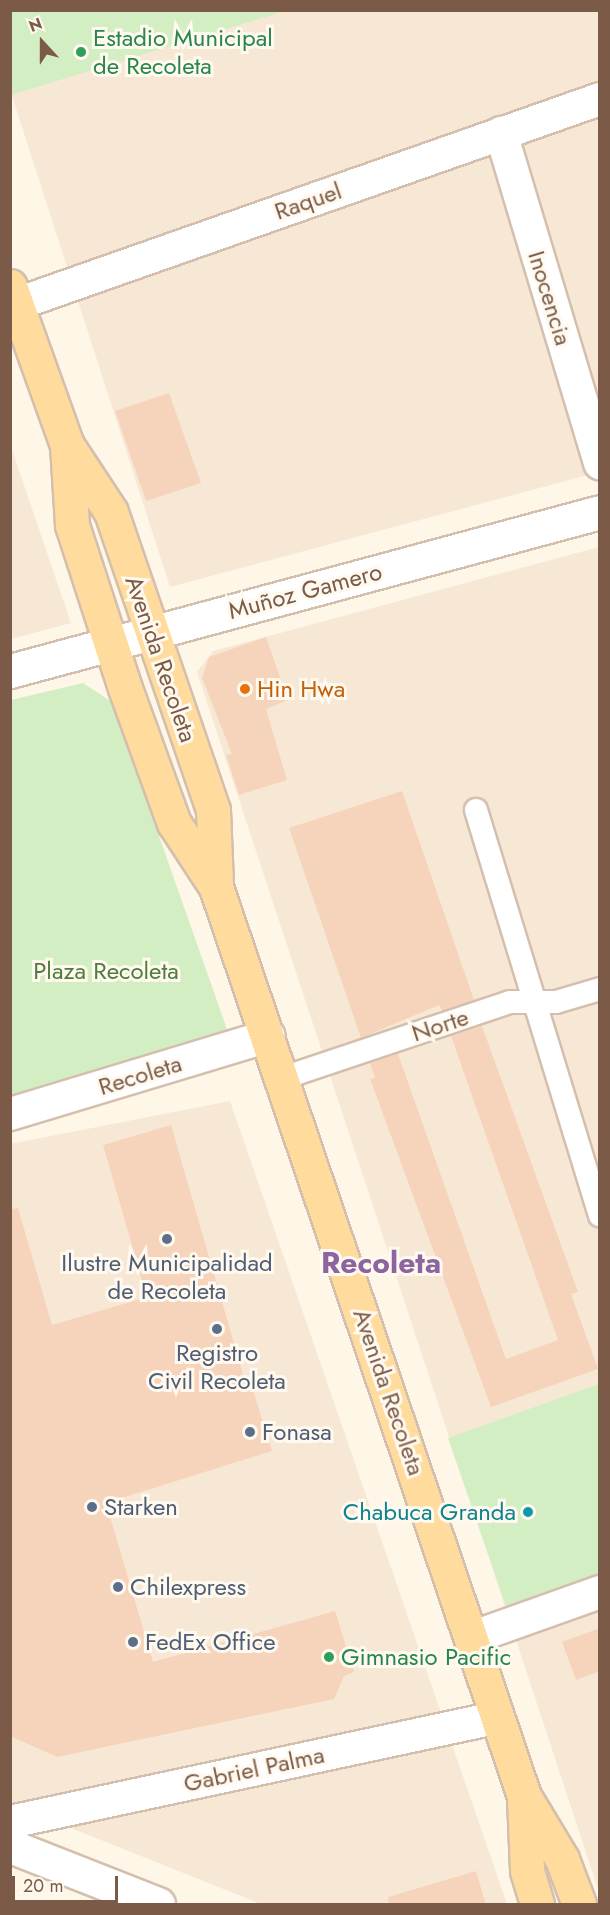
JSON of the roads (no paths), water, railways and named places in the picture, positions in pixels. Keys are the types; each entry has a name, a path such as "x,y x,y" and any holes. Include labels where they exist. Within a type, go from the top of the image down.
{"main road":[{"name":"Avenida Recoleta","path":"14,295 67,445 111,512 213,810 216,887"},
{"name":"Avenida Recoleta","path":"67,445 72,525 110,645 174,823 216,887 269,1036 524,1796 562,1859 579,1905"},
{"name":"Avenida Recoleta","path":"524,1796 527,1871 537,1905"}],"street":[{"name":"Raquel","path":"14,295 600,99"},
{"name":"Inocencia","path":"501,133 600,464"},
{"name":"Muñoz Gamero","path":"10,671 600,512"},
{"path":"476,810 600,1215"},
{"name":"Norte","path":"283,1078 510,1002 556,1002 600,989"},
{"name":"Recoleta","path":"10,1114 269,1036"},
{"path":"471,1638 600,1592"},
{"name":"Gabriel Palma","path":"10,1822 498,1717"},
{"path":"10,1846 158,1905"}],"place":[{"name":"Estadio Municipal de Recoleta","path":"81,52"},
{"name":"Hin Hwa","path":"245,689"},
{"name":"Ilustre Municipalidad de Recoleta","path":"167,1239"},
{"name":"Registro Civil Recoleta","path":"217,1329"},
{"name":"Fonasa","path":"250,1432"},
{"name":"Starken","path":"92,1507"},
{"name":"Chabuca Granda","path":"528,1512"},
{"name":"Chilexpress","path":"118,1587"},
{"name":"FedEx Office","path":"133,1642"},
{"name":"Gimnasio Pacific","path":"329,1657"}],"district":[{"name":"Recoleta","path":"381,1263"}],"park label":[{"name":"Plaza Recoleta","path":"106,971"}]}
